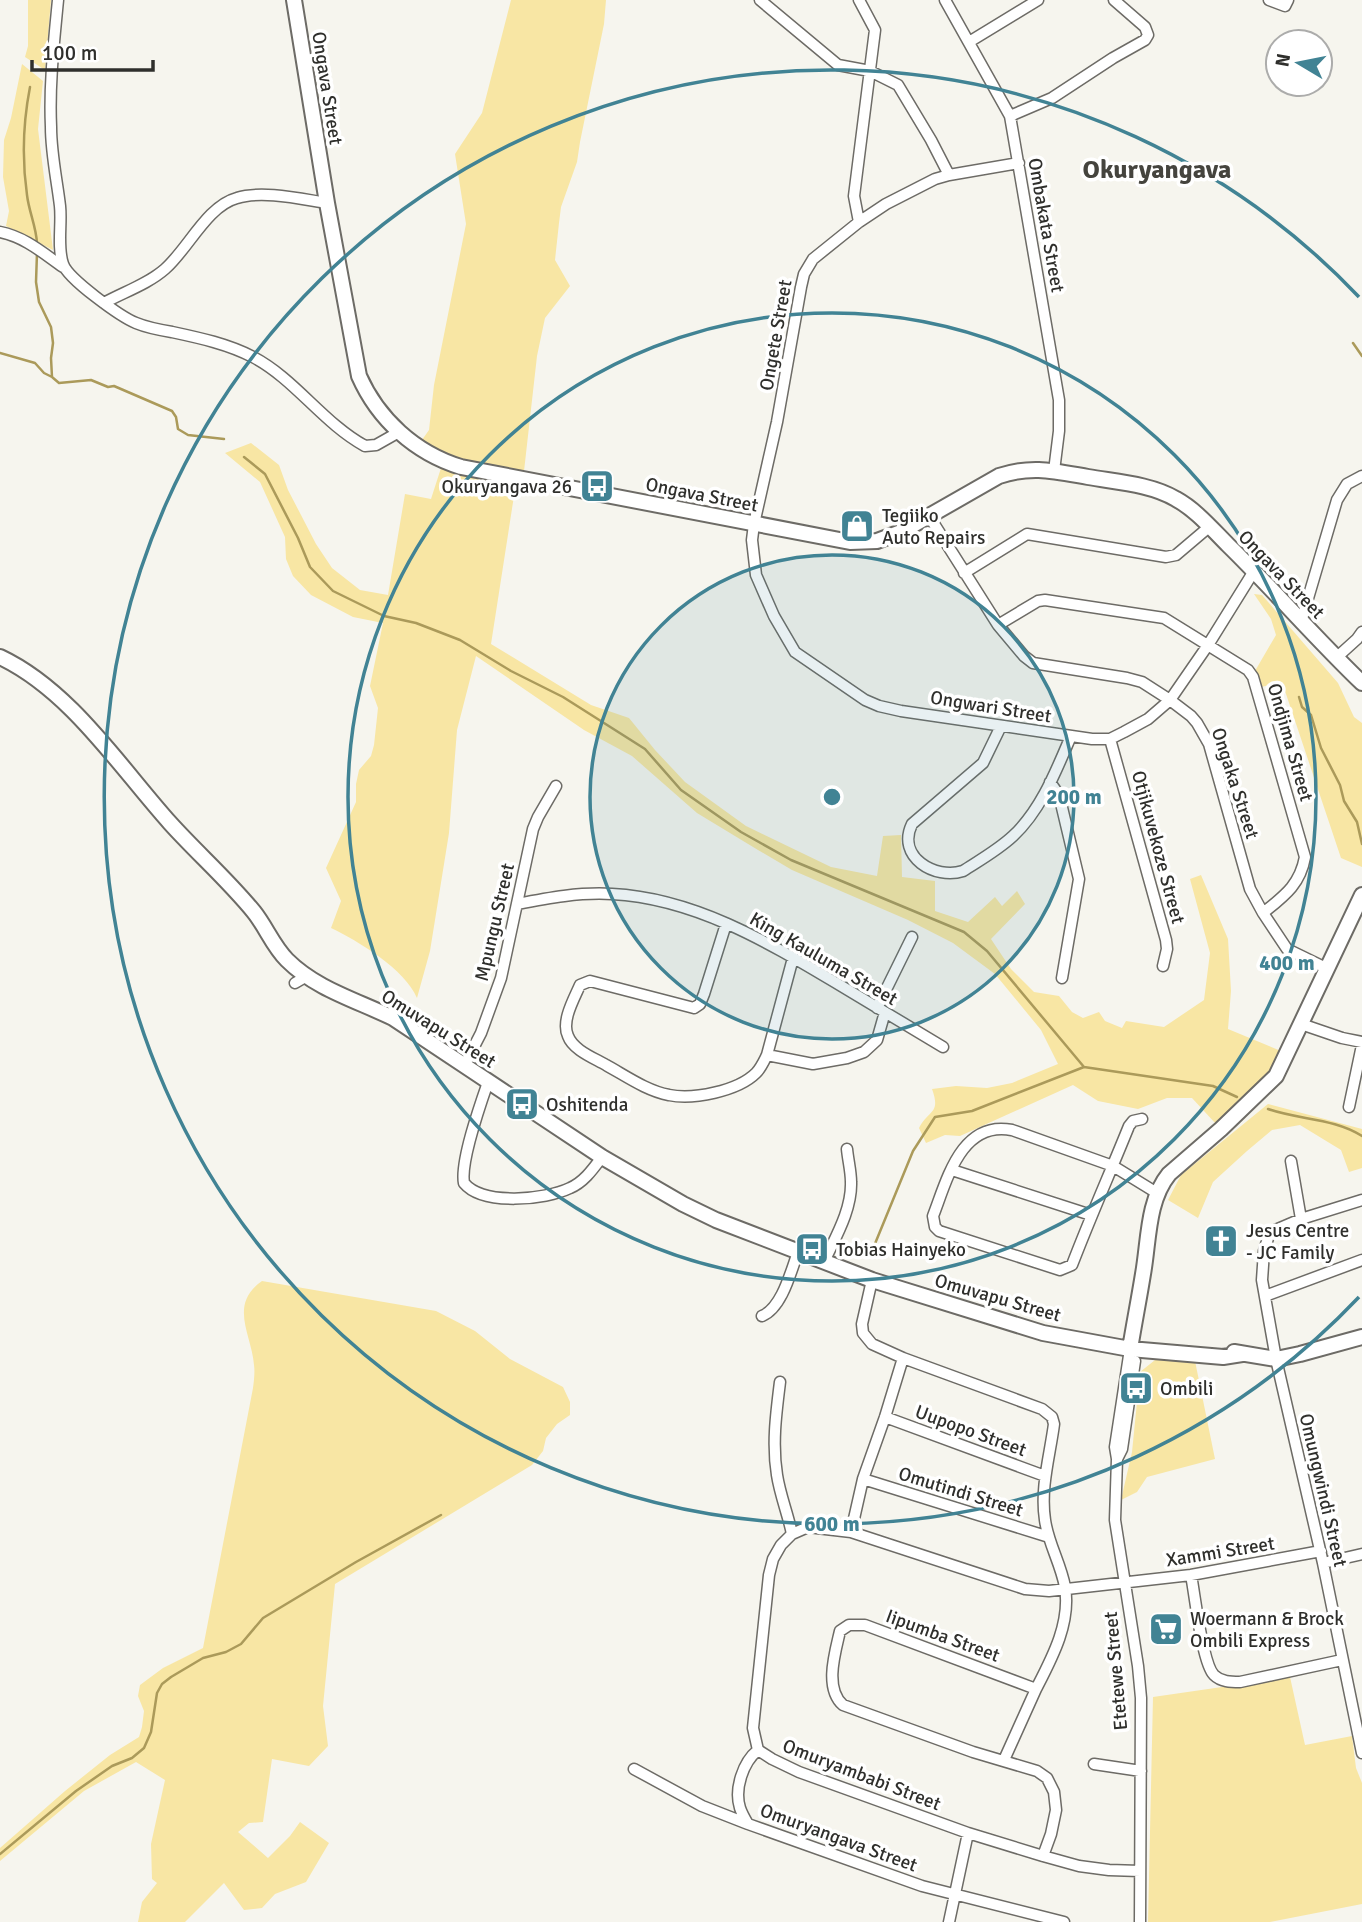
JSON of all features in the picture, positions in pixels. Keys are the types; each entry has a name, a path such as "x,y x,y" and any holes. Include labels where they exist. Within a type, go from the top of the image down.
{"street":[{"path":"58,0 51,128 62,228 60,250 63,267"},
{"name":"Ongava Street","path":"294,0 359,376 377,408 400,432 425,451 461,467 850,542 877,541 901,532 999,476 1016,471 1054,471 1152,489 1175,498 1195,513 1362,684"},
{"path":"760,0 838,65 870,71 898,85 949,175"},
{"path":"859,0 875,30 854,195 859,222"},
{"name":"Ombakata Street","path":"945,0 1010,116 1059,400 1059,431 1054,471"},
{"path":"968,42 1038,0"},
{"path":"1010,116 1052,98 1145,40 1148,35 1145,27 1114,0"},
{"path":"1269,0 1285,6 1288,0"},
{"name":"Ongete Street","path":"754,524 777,422 804,274 813,259 859,222 910,191 949,175 1019,163"},
{"path":"104,303 164,270 209,218 231,200 263,195 327,203"},
{"path":"0,232 35,246 104,303 137,324 207,340 237,349 257,359 365,446 376,446 400,432"},
{"path":"1301,622 1337,500 1347,484 1362,476"},
{"name":"Ongaka Street","path":"929,516 998,625 1033,663 1127,678 1146,684 1197,723 1209,744 1250,889 1287,949 1326,968"},
{"name":"Ongwari Street","path":"754,524 752,540 756,575 774,616 795,652 865,699 879,706 1001,726 1092,739 1110,739"},
{"path":"964,573 1027,534 1171,557 1209,527"},
{"path":"1110,739 1148,719 1170,700 1254,571"},
{"name":"Ondjima Street","path":"998,625 1038,601 1053,600 1164,618 1248,670 1253,677 1305,857 1303,867 1286,895 1263,913"},
{"path":"1336,658 1362,632"},
{"name":"Omuvapu Street","path":"0,657 37,679 72,709 170,823 254,912 301,979 393,1018 602,1157 682,1204 716,1220 872,1280 1043,1333 1134,1346 1223,1349 1276,1359 1361,1341"},
{"path":"1001,726 983,763 912,824 909,846 918,861 932,871 955,874 963,871 1015,834 1033,812 1071,736"},
{"name":"Otjikuvekoze Street","path":"1110,739 1166,940 1163,966"},
{"path":"1050,782 1059,795 1079,879 1062,978"},
{"name":"Mpungu Street","path":"464,1066 492,1006 501,978 533,829 556,786"},
{"name":"King Kauluma Street","path":"517,904 581,895 614,894 688,909 744,931 943,1047"},
{"name":"Etetewe Street","path":"1140,1922 1141,1698 1115,1520 1117,1459 1122,1449 1134,1346 1144,1291 1143,1277 1151,1218 1157,1193 1169,1174 1276,1076 1362,895"},
{"path":"726,925 700,1004 689,1008 590,981 580,985 570,1010 566,1028 573,1045 641,1084 667,1095 681,1097 715,1093 733,1087 757,1072 767,1055 793,958"},
{"path":"767,1055 814,1064 864,1052 877,1040 881,1010 912,937"},
{"path":"1301,1024 1362,1044 1349,1107"},
{"path":"488,1082 463,1168 464,1183 472,1191 514,1199 539,1197 570,1188 587,1176 602,1157"},
{"path":"1142,1119 1133,1121 1129,1126 1113,1166 1091,1215 1072,1265 1060,1270 939,1231 935,1227 933,1216 960,1152 985,1132 1000,1128 1113,1166 1157,1193"},
{"path":"824,1262 848,1203 851,1184 847,1149"},
{"path":"1291,1161 1301,1219 1362,1199"},
{"path":"952,1170 1091,1215"},
{"name":"Omungwindi Street","path":"1301,1219 1269,1235 1262,1280 1276,1359 1321,1552 1362,1753"},
{"path":"762,1316 775,1307 798,1252"},
{"path":"1265,1296 1362,1260"},
{"path":"872,1280 863,1317 863,1333 872,1344 1042,1409 1052,1417 1054,1424 1045,1476 1045,1519 1065,1589 1065,1615 1051,1660 1004,1760"},
{"path":"851,1532 863,1479 886,1417 903,1358"},
{"path":"780,1382 773,1444 777,1478 792,1534 808,1527 851,1532 1025,1589 1049,1591 1126,1582"},
{"name":"Uupopo Street","path":"886,1417 1045,1476"},
{"name":"Omutindi Street","path":"863,1479 1049,1537"},
{"name":"Omuryambabi Street","path":"792,1534 777,1552 769,1575 753,1728 758,1750 799,1772 968,1833 1079,1866 1140,1871"},
{"name":"Xammi Street","path":"1126,1582 1191,1575 1321,1552"},
{"path":"1323,1563 1362,1554"},
{"path":"1191,1575 1209,1669 1215,1677 1240,1682 1342,1660"},
{"name":"Iipumba Street","path":"1036,1689 865,1625 849,1625 840,1631 833,1681 838,1701 843,1705 960,1748 1037,1771 1047,1778 1056,1800 1056,1810 1044,1856"},
{"name":"Omuryangava Street","path":"758,1750 744,1767 740,1789 739,1806 748,1824 922,1886 1064,1922"},
{"path":"1094,1764 1141,1771"},
{"path":"634,1769 702,1806 748,1824"},
{"path":"949,1922 968,1833"}],"shaded area":[{"path":"28,0 51,0 45,70 25,57 28,46"},
{"path":"511,0 606,0 604,24 577,162 561,207 555,260 570,286 545,318 537,356 523,480 417,447 429,430 434,385 466,224 455,154 482,113"},
{"path":"22,64 43,81 38,129 53,250 6,226 9,211 3,177 4,140"},
{"path":"251,443 279,465 288,490 316,544 332,568 360,590 388,595 405,494 431,499 441,468 516,483 491,644 591,705 629,718 685,782 746,826 831,867 877,876 883,836 901,835 902,877 935,881 935,911 968,922 995,897 1002,906 1017,891 1025,904 991,939 1011,969 1034,992 1059,996 1072,1012 1083,1018 1099,1012 1105,1021 1122,1028 1126,1021 1164,1027 1204,1000 1210,953 1190,879 1201,875 1228,939 1231,991 1228,1029 1281,1051 1269,1072 1216,1124 1192,1098 1167,1098 1138,1109 1098,1101 1073,1085 960,1136 945,1135 926,1143 919,1128 933,1111 935,1103 932,1089 956,1086 987,1088 1012,1083 1058,1064 1041,1030 995,974 953,943 908,920 792,870 697,813 632,756 584,730 476,656 457,730 449,833 430,951 417,998 411,987 392,967 367,948 331,928 341,901 326,868 356,802 359,770 371,756 374,745 378,708 370,686 383,623 353,617 311,595 293,576 286,559 285,537 260,482 225,453"},
{"path":"1254,594 1262,595 1338,683 1354,717 1362,723 1362,867 1341,858 1282,682 1261,687 1255,671 1276,635 1271,619"},
{"path":"1268,1104 1362,1129 1362,1168 1349,1172 1341,1150 1300,1125 1272,1130 1213,1182 1198,1218 1168,1200 1181,1175"},
{"path":"262,1281 436,1311 475,1331 510,1359 563,1387 570,1402 570,1415 557,1424 546,1438 543,1451 532,1465 335,1584 323,1706 328,1746 309,1766 272,1759 263,1822 249,1823 238,1832 268,1858 300,1822 329,1843 306,1882 275,1894 262,1908 244,1910 224,1883 185,1922 138,1922 142,1902 157,1883 152,1879 151,1844 165,1780 136,1762 84,1791 0,1861 0,1848 110,1755 139,1737 144,1711 138,1696 140,1685 163,1668 203,1648 253,1385 254,1365 244,1310 252,1290"},
{"path":"1155,1360 1195,1361 1215,1459 1147,1477 1137,1492 1121,1500 1132,1452 1140,1372"},
{"path":"1290,1677 1305,1745 1352,1736 1356,1768 1362,1783 1362,1904 1270,1922 1148,1922 1153,1697"}],"waterway":[{"path":"30,87 24,168 37,243"},
{"path":"37,253 36,282 39,302 51,327 53,343 52,377"},
{"path":"1353,343 1362,356"},
{"path":"0,353 35,363 59,383 91,380 108,387 114,386 172,411 178,429 188,435 224,439"},
{"path":"244,457 265,474 310,567 333,591 384,616 416,623 460,640 511,671 563,697 645,749 681,790 741,832 791,860 964,932 987,951 1084,1067"},
{"path":"1299,697 1302,707 1311,715 1321,748 1340,785 1344,801 1357,822 1362,844"},
{"path":"872,1251 913,1151 935,1117 972,1111 1084,1067 1213,1086 1237,1097"},
{"path":"1268,1109 1328,1122 1362,1136"},
{"path":"0,1854 76,1791 144,1748 151,1732 157,1693 162,1684 171,1677 203,1658 226,1652 241,1644 263,1618 441,1515"}],"place":[{"name":"Okuryangava 26","path":"597,486"},
{"name":"Tegiiko Auto Repairs","path":"857,526"},
{"name":"Oshitenda","path":"522,1104"},
{"name":"Jesus Centre - JC Family","path":"1221,1241"},
{"name":"Tobias Hainyeko","path":"812,1249"},
{"name":"Ombili","path":"1136,1388"},
{"name":"Woermann & Brock Ombili Express","path":"1166,1629"}],"district":[{"name":"Okuryangava","path":"1157,169"}]}
